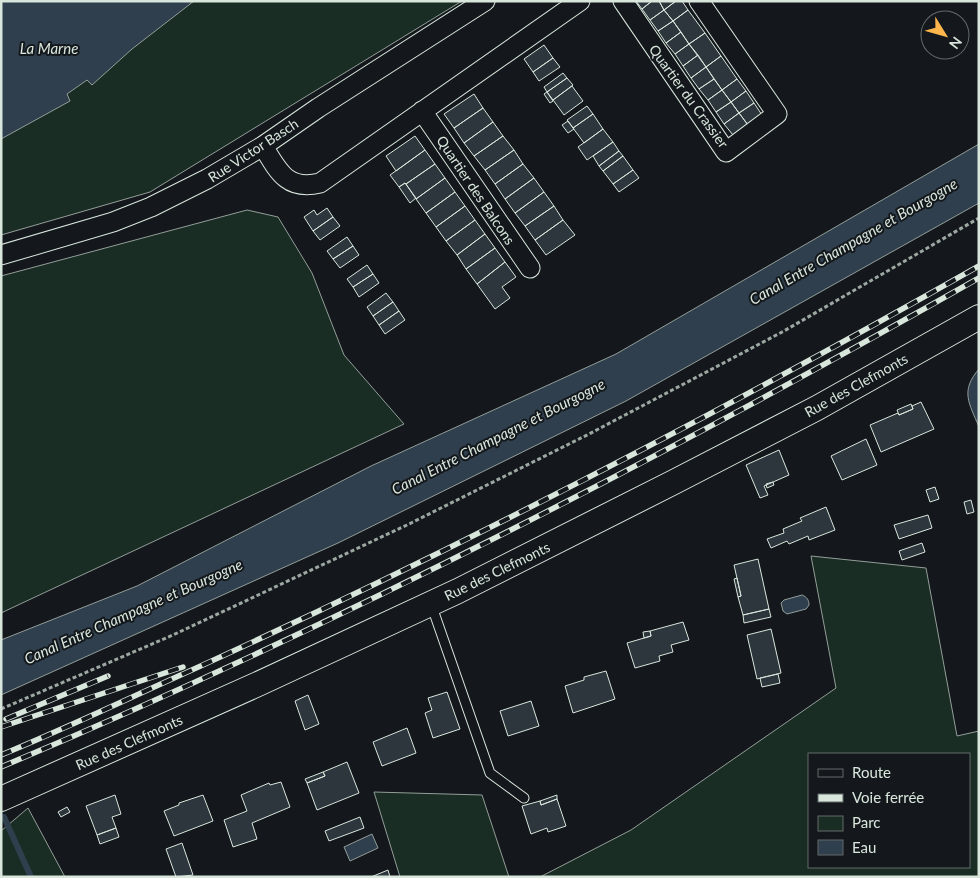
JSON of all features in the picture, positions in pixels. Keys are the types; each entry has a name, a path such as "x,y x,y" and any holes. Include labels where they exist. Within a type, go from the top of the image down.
{"street":[{"name":"Rue Victor Basch","path":"1,255 113,222 151,208 208,179 263,146 318,108 485,1"},
{"path":"263,146 278,170 291,182 306,186 320,183 580,1"},
{"name":"Quartier du Crassier","path":"623,1 726,152 777,114 699,1"},
{"name":"Quartier des Balcons","path":"422,111 530,268"},
{"name":"Rue des Clefmonts","path":"1,799 431,604 817,408 979,317"}],"lane":[{"path":"431,604 490,773 524,798"}],"path":[{"path":"1,709 173,636 416,521 589,434 784,331 979,218"}],"green space":[{"path":"144,1 462,1 150,192 1,235 1,109"},
{"path":"247,210 278,217 312,273 344,355 404,424 1,613 1,276"},
{"path":"811,556 926,568 957,736 979,731 979,877 540,877 631,830 836,688"},
{"path":"374,792 482,795 509,877 400,877"},
{"path":"28,808 65,877 1,877 1,831"}],"water":[{"name":"La Marne","path":"1,1 194,1 132,49 92,85 87,80 67,94 70,101 1,139"},
{"name":"Canal Entre Champagne et Bourgogne","path":"979,144 979,203 626,401 338,543 1,695 1,640 137,586 371,466 616,354"},
{"path":"979,369 979,427 970,404 968,391 973,377"},
{"path":"802,595 809,602 806,609 787,614 783,611 781,603 784,600"},
{"path":"372,834 378,848 350,861 344,847"}],"building":[{"path":"636,1 652,1 642,9"},
{"path":"652,1 659,1 664,10 650,20 642,9"},
{"path":"659,1 676,1 664,10"},
{"path":"676,1 682,1 688,10 673,21 664,10"},
{"path":"664,10 673,21 658,31 650,20"},
{"path":"688,10 705,33 689,44 673,21"},
{"path":"673,21 681,32 666,43 658,31"},
{"path":"681,32 689,44 675,54 666,43"},
{"path":"705,33 721,56 706,67 689,44"},
{"path":"689,44 698,55 683,66 675,54"},
{"path":"544,45 553,58 533,72 524,59"},
{"path":"698,55 706,67 691,78 683,66"},
{"path":"721,56 737,79 722,90 706,67"},
{"path":"553,58 560,67 539,81 533,72"},
{"path":"706,67 714,79 699,89 691,78"},
{"path":"563,73 567,78 547,92 544,87"},
{"path":"567,78 573,85 553,100 547,92"},
{"path":"714,79 722,90 708,100 699,89"},
{"path":"737,79 746,91 731,102 722,90"},
{"path":"572,86 583,101 564,115 553,100"},
{"path":"722,90 731,102 716,112 708,100"},
{"path":"746,91 754,103 739,113 731,102"},
{"path":"547,92 553,101 550,103 544,94"},
{"path":"474,94 483,108 454,128 444,114"},
{"path":"731,102 739,113 724,124 716,112"},
{"path":"754,103 762,115 748,125 739,113"},
{"path":"587,106 593,114 573,128 567,120"},
{"path":"483,108 493,122 464,143 454,128"},
{"path":"739,113 748,125 733,135 724,124"},
{"path":"593,114 603,129 584,143 573,128"},
{"path":"568,121 574,129 568,133 562,125"},
{"path":"493,122 503,136 474,156 464,143"},
{"path":"603,129 613,142 587,160 578,147"},
{"path":"415,136 425,150 396,171 386,156"},
{"path":"503,136 514,150 485,170 474,156"},
{"path":"613,142 619,151 599,166 593,156"},
{"path":"425,150 435,164 399,187 390,175"},
{"path":"514,150 523,164 495,184 485,170"},
{"path":"619,151 623,156 603,171 599,166"},
{"path":"623,156 633,170 613,184 603,171"},
{"path":"435,164 445,178 416,199 406,184"},
{"path":"523,164 534,178 505,199 495,184"},
{"path":"633,170 639,178 619,192 613,184"},
{"path":"445,178 455,192 426,213 416,199"},
{"path":"534,178 544,192 515,213 505,199"},
{"path":"405,183 416,198 410,203 399,187"},
{"path":"455,192 465,206 436,227 426,213"},
{"path":"544,192 554,206 525,226 515,213"},
{"path":"465,206 475,220 446,241 436,227"},
{"path":"554,206 563,220 535,240 525,226"},
{"path":"327,208 333,217 313,231 304,217 314,210 317,215"},
{"path":"333,217 340,226 320,240 313,231"},
{"path":"475,220 485,234 457,255 446,241"},
{"path":"563,220 575,235 546,255 535,240"},
{"path":"485,234 495,248 466,269 457,255"},
{"path":"347,237 353,246 333,259 327,251"},
{"path":"353,246 359,255 340,268 333,259"},
{"path":"495,248 505,262 477,284 466,269"},
{"path":"505,262 516,277 502,287 510,298 495,309 477,284"},
{"path":"367,265 373,274 353,287 347,279"},
{"path":"373,274 379,283 359,297 353,287"},
{"path":"386,293 393,302 373,316 367,307"},
{"path":"393,302 399,311 379,325 373,316"},
{"path":"399,311 405,320 385,334 379,325"},
{"path":"921,402 934,429 881,452 870,425 913,409 912,406"},
{"path":"911,404 913,409 899,415 897,410"},
{"path":"866,439 877,465 842,480 831,456"},
{"path":"779,450 789,475 764,486 768,495 760,498 746,465"},
{"path":"773,482 774,485 767,488 766,484"},
{"path":"935,487 939,499 930,502 926,490"},
{"path":"971,500 974,512 967,514 964,502"},
{"path":"826,507 835,530 809,540 808,536 789,544 787,541 771,548 767,539 784,533 783,529 802,521 800,518"},
{"path":"928,515 932,528 899,539 894,525"},
{"path":"922,543 925,552 902,560 899,551"},
{"path":"758,559 769,609 743,615 738,597 741,596 734,565"},
{"path":"737,578 741,596 738,597 734,579"},
{"path":"769,609 771,617 744,623 743,615"},
{"path":"683,622 689,640 671,645 673,652 659,656 660,661 635,668 627,643 651,636 650,631"},
{"path":"771,629 781,673 757,679 747,635"},
{"path":"650,631 651,636 644,638 643,632"},
{"path":"606,671 615,699 573,713 565,686 584,680 584,677"},
{"path":"778,674 780,683 762,687 760,678"},
{"path":"447,692 460,729 433,738 425,713 432,710 428,698"},
{"path":"308,695 319,724 305,730 295,701"},
{"path":"531,701 539,726 508,736 500,711"},
{"path":"407,728 416,753 382,766 373,742"},
{"path":"347,762 359,793 317,810 307,783 325,776 323,772"},
{"path":"323,772 325,776 307,783 305,779"},
{"path":"281,782 290,807 252,823 257,839 233,847 224,820 247,811 241,795 269,783 270,785"},
{"path":"115,795 121,814 112,817 116,828 97,835 86,806"},
{"path":"203,795 213,821 174,836 164,811 179,805 179,803"},
{"path":"557,795 557,799 541,805 540,801"},
{"path":"557,799 566,826 548,832 547,828 531,834 522,806 540,801 541,805"},
{"path":"67,807 70,812 61,817 58,812"},
{"path":"360,817 364,828 329,841 325,831"},
{"path":"116,828 119,837 100,844 97,835"},
{"path":"182,843 193,875 176,877 166,849"},
{"path":"388,870 390,877 371,877"}],"waterway":[{"path":"4,817 31,877"}],"railway":[{"path":"1,755 258,640 467,539 776,379 979,266"},
{"path":"1,767 126,713 375,598 619,475 740,411 979,278"},
{"path":"1,727 183,667"},
{"path":"6,719 108,676"}]}
